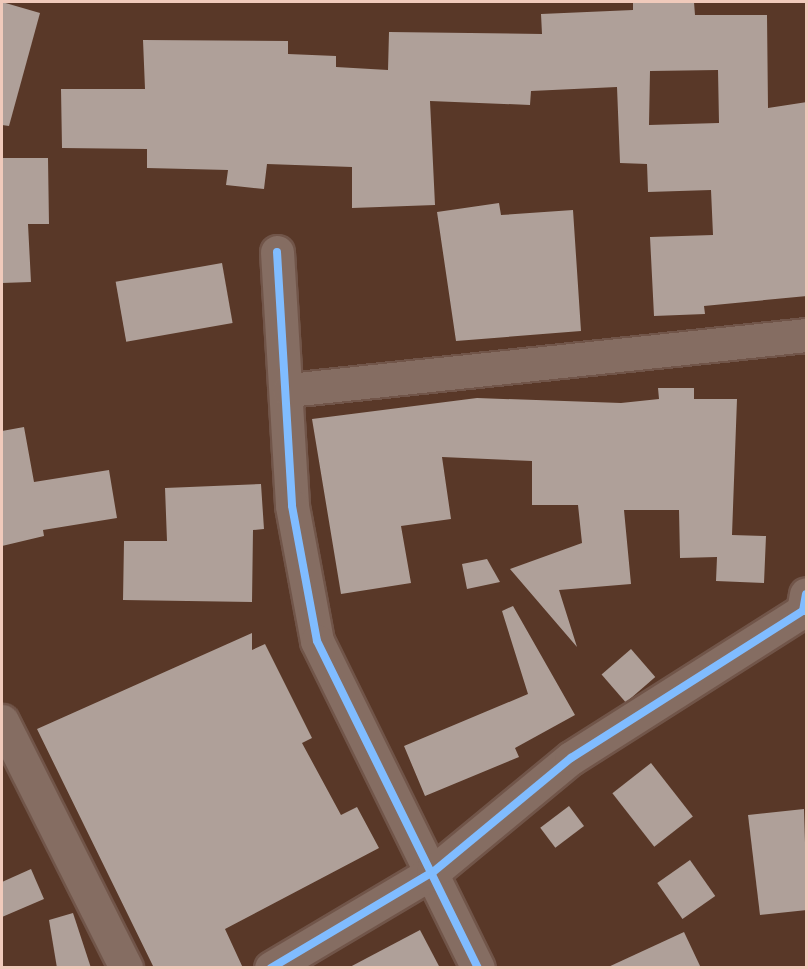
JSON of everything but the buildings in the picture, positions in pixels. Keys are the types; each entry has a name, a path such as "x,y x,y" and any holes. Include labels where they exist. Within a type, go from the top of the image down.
{"street":[{"path":"277,252 289,390 292,506 317,641 433,872 478,968"},
{"path":"289,390 807,335"},
{"path":"271,968 433,872 571,758 803,611 807,594"},
{"path":"2,721 126,968"}],"cycle path":[{"path":"277,252 292,506 317,641 478,968"},
{"path":"271,968 433,872 571,758 803,611 806,594"}]}
